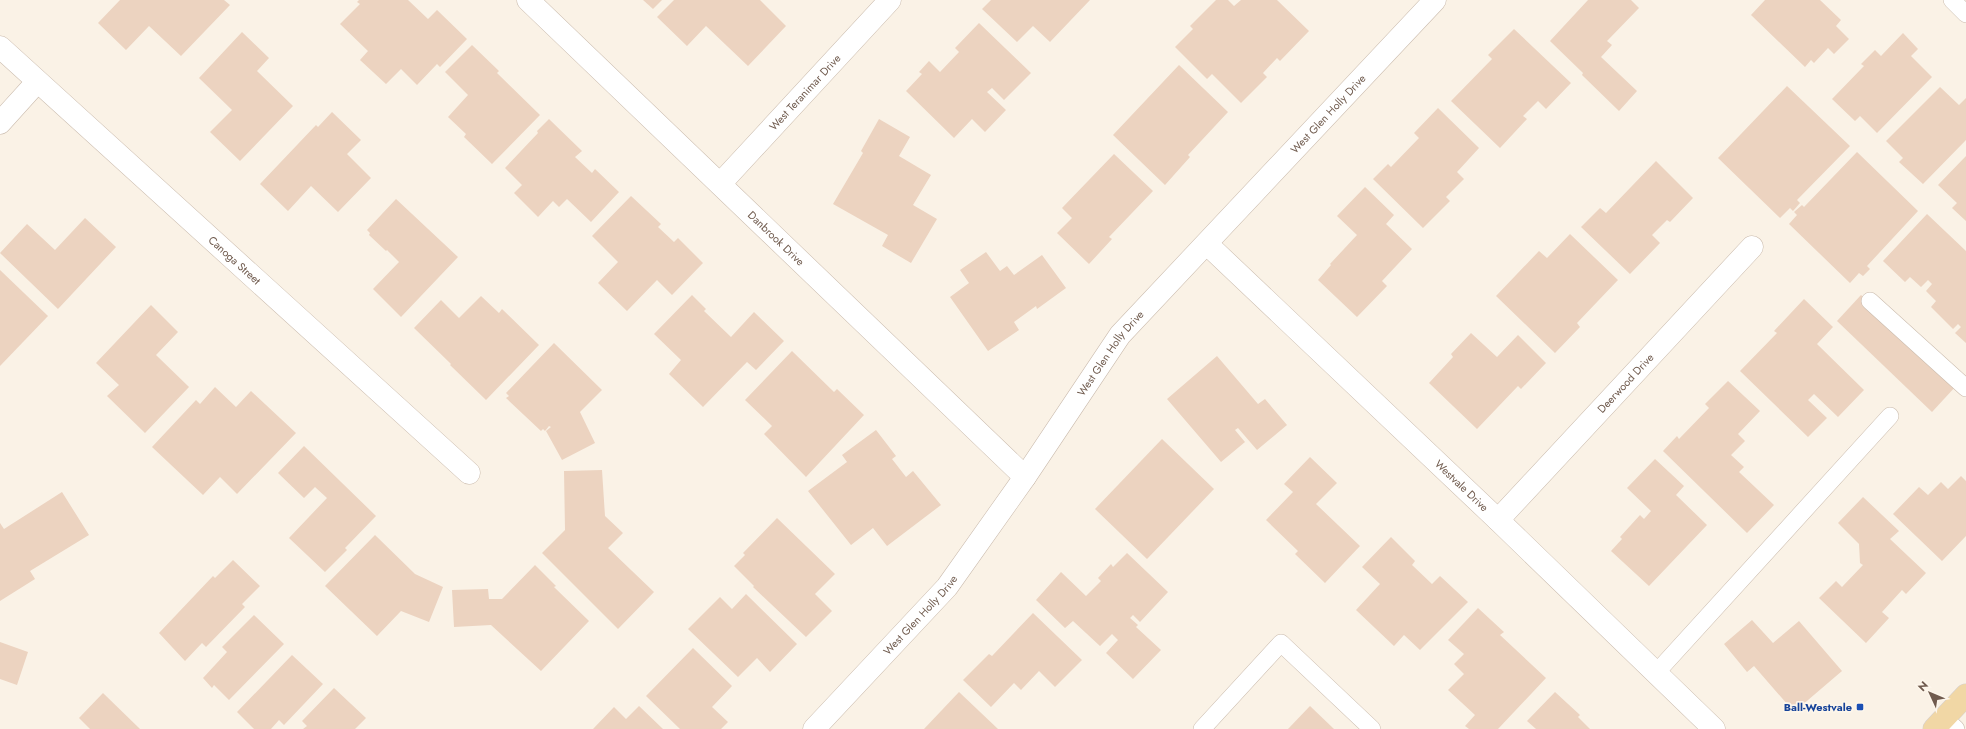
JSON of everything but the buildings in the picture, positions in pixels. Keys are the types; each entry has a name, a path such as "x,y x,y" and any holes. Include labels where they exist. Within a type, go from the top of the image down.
{"main road":[{"path":"1945,725 1966,695"}],"street":[{"name":"Danbrook Drive","path":"528,0 1025,477"},
{"name":"West Teranimar Drive","path":"720,184 890,0"},
{"name":"West Glen Holly Drive","path":"814,729 946,587 1025,477 1120,335 1435,0"},
{"name":"Canoga Street","path":"0,47 469,474"},
{"path":"0,123 37,82"},
{"name":"Westvale Drive","path":"1207,244 1498,520 1714,729"},
{"name":"Deerwood Drive","path":"1498,520 1752,246"}],"lane":[{"path":"1952,0 1966,14"},
{"path":"1870,301 1966,388"},
{"path":"1656,673 1890,416"},
{"path":"1202,729 1281,643 1372,729"}],"place":[{"name":"Ball-Westvale","path":"1860,707"}]}
